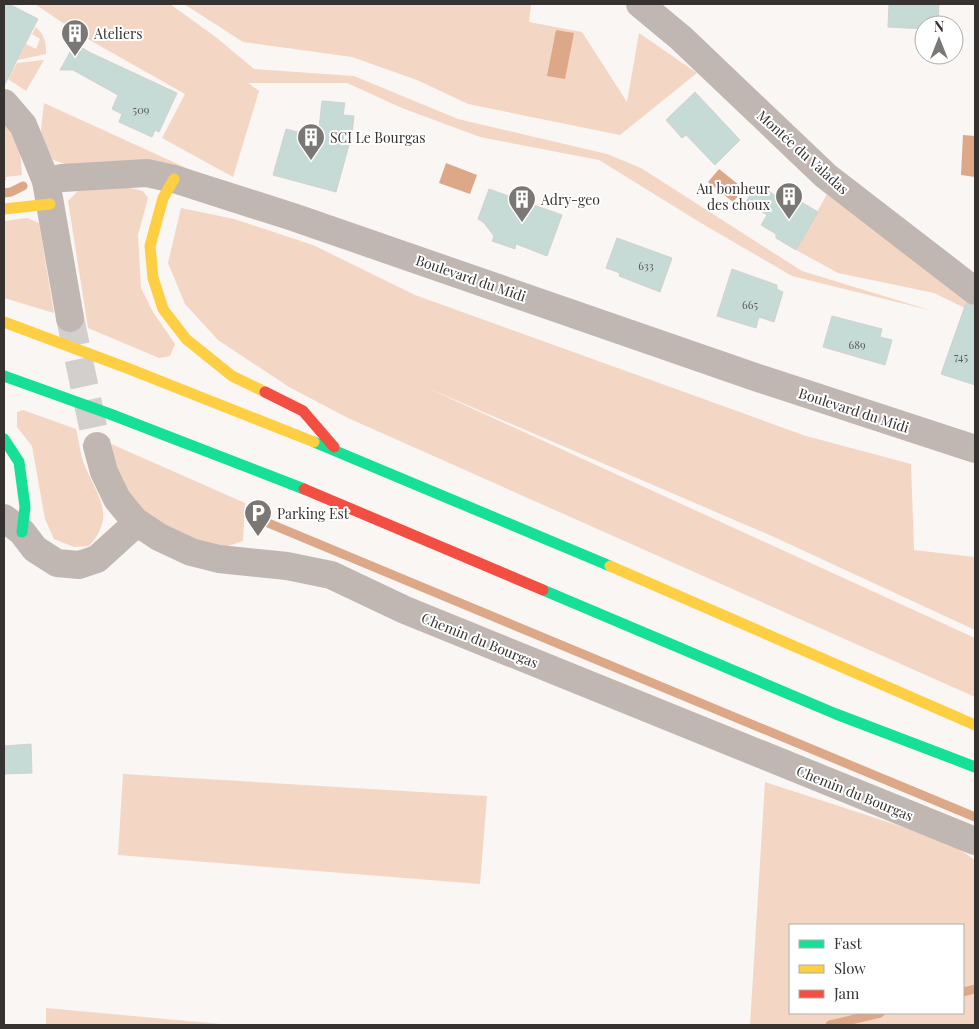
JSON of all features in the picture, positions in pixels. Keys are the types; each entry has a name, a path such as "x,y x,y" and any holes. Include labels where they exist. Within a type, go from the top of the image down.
{"main road":[{"path":"174,178 163,198 150,246 153,278 163,309 186,340 232,376 303,411 336,450"},
{"path":"4,210 48,193"},
{"path":"4,322 176,386 336,450 690,600 975,725"},
{"path":"4,376 110,414 314,493 826,710 975,767"},
{"path":"4,439 19,462 25,507 13,525"}],"street":[{"name":"Montée du Valadas","path":"640,4 681,38 826,176 975,291"},
{"path":"4,103 23,125 48,193 70,318"},
{"name":"Boulevard du Midi","path":"48,193 62,178 146,174 174,178 303,220 755,377 975,449"},
{"name":"Chemin du Bourgas","path":"97,446 104,472 116,499 135,521 158,537 190,552 219,559 288,566 331,575 405,610 975,841"},
{"path":"13,525 35,549 57,563 79,566 96,560 130,529 135,521"}],"shaded area":[{"path":"35,4 170,4 217,38 254,69 354,76 458,119 607,154 641,168 802,271 933,311 792,276 599,160 480,137 402,108 347,83 248,83 259,91 233,177 162,138 185,94 79,34"},
{"path":"184,4 531,4 529,22 582,32 627,102 639,33 697,73 620,135 468,104 417,80 352,57 243,42"},
{"path":"36,27 44,39 46,54 18,60 26,44 36,49 40,39 32,34"},
{"path":"556,30 574,33 565,79 547,76"},
{"path":"44,60 26,91 8,79 17,63"},
{"path":"44,103 193,171 78,168 53,160 40,138"},
{"path":"4,124 19,147 22,175 6,177 4,181"},
{"path":"963,135 975,136 975,177 961,175"},
{"path":"446,163 477,175 470,194 439,183"},
{"path":"719,169 744,189 733,202 708,182"},
{"path":"100,185 126,187 143,191 148,198 138,235 141,288 153,312 175,344 170,356 159,358 88,328 68,201 78,191"},
{"path":"827,194 975,305 975,313 934,293 838,273 796,250"},
{"path":"181,208 234,219 313,245 415,295 806,436 911,464 914,550 974,557 975,630 774,537 423,386 975,638 975,697 348,418 289,387 218,340 185,304 168,263"},
{"path":"27,218 39,223 54,313 4,298 4,221"},
{"path":"23,410 76,429 84,464 102,505 102,525 89,546 74,547 54,539 45,519 32,446 17,427 17,412"},
{"path":"109,443 245,503 243,541 225,547 200,544 142,512 123,489"},
{"path":"123,774 487,796 480,884 118,855"},
{"path":"765,782 949,842 975,860 975,1025 750,1025"},
{"path":"46,1008 231,1025 46,1025"}],"building":[{"path":"4,4 9,4 38,19 4,86"},
{"path":"889,4 939,4 938,15 914,15 914,28 888,27"},
{"path":"75,43 89,52 177,93 159,132 155,130 152,137 119,122 122,114 112,109 118,95 73,70 60,70"},
{"path":"695,92 740,140 715,165 686,135 682,138 666,120"},
{"name":"SCI Le Bourgas","path":"322,101 345,103 343,115 354,116 352,134 336,192 273,175 286,129 318,137"},
{"name":"Au bonheur des choux","path":"757,184 778,197 780,193 799,203 800,201 818,212 796,250 776,238 776,234 761,225 767,215 746,202"},
{"name":"Adry-geo","path":"489,189 562,215 547,256 516,244 515,249 492,241 494,236 484,223 478,219"},
{"path":"617,238 672,258 660,292 619,276 620,273 606,268"},
{"path":"732,269 777,285 777,289 783,292 774,322 759,317 756,328 717,316"},
{"path":"966,303 975,306 975,385 941,374"},
{"path":"832,316 882,329 880,337 892,340 885,365 823,347"},
{"path":"31,744 32,773 4,774 4,746"}],"waterway":[{"path":"4,193 23,186"},
{"path":"251,516 975,817"},
{"path":"964,992 975,989"},
{"path":"830,1025 876,1014"}],"tunnel":[{"path":"70,318 97,446"}],"traffic: fast":[{"path":"4,376 110,414 304,489"},
{"path":"4,439 19,462 25,507 22,532"},
{"path":"314,442 610,566"},
{"path":"543,590 836,714 975,767"}],"traffic: slow":[{"path":"174,179 163,198 150,246 153,278 163,309 186,339 232,376 265,392"},
{"path":"4,209 50,204"},
{"path":"4,322 127,368 314,442"},
{"path":"610,566 975,725"}],"traffic: jam":[{"path":"265,392 303,411 334,447"},
{"path":"304,489 543,590"}],"place":[{"name":"Ateliers","path":"75,57"},
{"name":"SCI Le Bourgas","path":"311,161"},
{"name":"Au bonheur des choux","path":"789,220"},
{"name":"Adry-geo","path":"522,223"},
{"name":"Parking Est","path":"258,537"}]}
